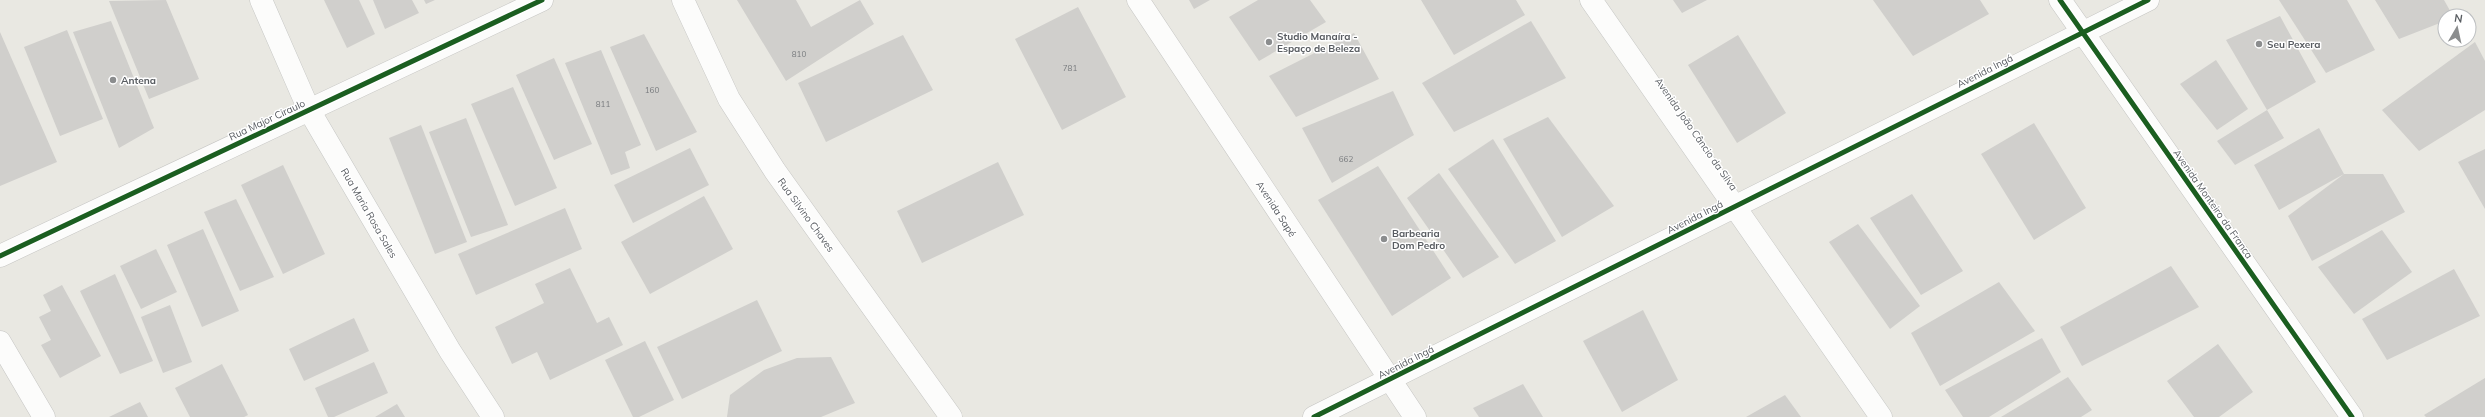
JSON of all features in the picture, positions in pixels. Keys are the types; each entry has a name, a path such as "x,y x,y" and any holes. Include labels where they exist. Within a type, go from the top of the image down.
{"street":[{"name":"Rua Maria Rosa Sales","path":"261,0 309,110 450,351 493,417"},
{"name":"Rua Major Ciraulo","path":"0,256 542,0"},
{"name":"Rua Silvino Chaves","path":"683,0 729,99 771,165 951,417"},
{"name":"Avenida Sapé","path":"1138,0 1415,417"},
{"name":"Avenida João Câncio da Silva","path":"1591,0 1881,417"},
{"name":"Avenida Monteiro da Franca","path":"2060,0 2081,33 2352,417"},
{"name":"Avenida Ingá","path":"1314,417 1390,381 2148,0"},
{"path":"0,342 44,417"}],"building":[{"path":"166,0 199,79 149,99 109,1"},
{"path":"324,0 359,0 375,34 347,48"},
{"path":"373,0 412,0 419,13 385,29"},
{"path":"424,0 435,0 426,4"},
{"path":"737,0 796,0 811,27 860,0 874,24 786,81"},
{"path":"1189,0 1210,0 1194,9"},
{"name":"Studio Manaíra - Espaço de Beleza","path":"1258,0 1310,0 1326,22 1259,61 1229,17"},
{"path":"1421,0 1516,0 1525,15 1454,55"},
{"path":"1673,0 1707,0 1682,13"},
{"path":"1873,0 1980,0 1989,14 1913,56"},
{"path":"2279,0 2347,0 2375,50 2326,73"},
{"path":"2375,0 2444,0 2448,8 2437,8 2437,24 2399,39"},
{"path":"1078,7 1126,97 1062,130 1015,39"},
{"path":"2280,16 2316,82 2267,110 2226,40"},
{"name":"Antena","path":"111,21 154,128 119,148 73,32"},
{"path":"1531,21 1566,78 1454,132 1422,83"},
{"path":"67,30 103,119 60,136 24,47"},
{"path":"0,32 57,162 0,186"},
{"path":"1354,33 1379,79 1296,117 1269,76"},
{"path":"644,34 697,132 656,151 610,47"},
{"path":"903,35 933,90 826,142 798,83"},
{"path":"1738,35 1786,113 1737,143 1688,65"},
{"path":"2477,46 2485,61 2485,110 2419,151 2382,110 2467,48 2477,48"},
{"path":"601,50 641,145 625,152 630,168 611,175 565,63"},
{"path":"554,58 592,144 554,160 516,75"},
{"path":"2216,60 2248,109 2217,130 2180,84"},
{"path":"513,87 557,188 515,206 471,104"},
{"path":"1393,91 1414,135 1332,183 1302,128"},
{"path":"2267,110 2284,138 2235,165 2217,141"},
{"path":"1548,117 1614,206 1562,237 1503,139"},
{"path":"466,118 508,225 471,237 429,132"},
{"path":"2034,123 2086,208 2034,240 1981,154"},
{"path":"421,125 467,242 435,254 389,138"},
{"path":"2319,128 2344,174 2279,210 2254,165"},
{"path":"1493,139 1556,241 1515,264 1448,169"},
{"path":"690,148 709,185 633,223 614,185"},
{"path":"2485,149 2485,209 2458,162"},
{"path":"998,162 1024,215 922,263 897,211"},
{"path":"283,165 325,254 283,274 241,185"},
{"name":"Barbearia Dom Pedro","path":"1378,166 1451,278 1392,316 1318,200"},
{"path":"1439,173 1499,257 1463,278 1407,198"},
{"path":"2344,174 2383,174 2405,212 2312,261 2288,216"},
{"path":"1912,194 1963,271 1921,295 1870,218"},
{"path":"704,196 733,249 650,294 621,242"},
{"path":"236,199 274,277 240,291 204,212"},
{"path":"565,208 582,249 476,295 458,254"},
{"path":"1858,224 1920,306 1890,329 1829,242"},
{"path":"203,229 239,311 202,327 167,245"},
{"path":"2382,230 2412,272 2354,314 2318,267"},
{"path":"156,249 177,292 141,309 120,266"},
{"path":"2171,266 2199,307 2082,366 2060,327"},
{"path":"570,268 597,323 609,317 623,345 550,380 537,352 512,364 495,327 544,303 535,284"},
{"path":"2454,269 2480,316 2387,360 2362,319"},
{"path":"115,274 153,361 120,374 80,291"},
{"path":"1999,282 2035,331 1940,386 1911,333"},
{"path":"62,285 101,356 60,378 41,345 51,340 39,317 51,311 43,295"},
{"path":"757,300 782,351 682,399 657,347"},
{"path":"170,305 192,362 163,373 141,317"},
{"path":"1643,310 1678,380 1622,412 1583,341"},
{"path":"354,318 369,351 304,381 289,349"},
{"path":"2042,338 2061,372 1989,417 1963,417 1945,390"},
{"path":"645,341 674,400 639,417 633,417 605,360"},
{"path":"2218,344 2253,392 2219,417 2194,417 2167,381"},
{"path":"831,357 855,403 821,417 727,417 730,395 764,370 797,358"},
{"path":"374,362 388,393 334,417 328,417 315,388"},
{"path":"222,364 248,415 244,417 190,417 175,388"},
{"path":"2068,377 2092,410 2081,417 2001,417"},
{"path":"2485,378 2485,417 2426,417 2424,415"},
{"path":"1523,384 1543,417 1479,417 1473,408"},
{"path":"1785,395 1801,417 1746,417"},
{"path":"140,402 148,417 109,417"},
{"path":"397,404 405,417 375,417"}],"cycle path":[{"path":"0,256 542,0"},
{"path":"2060,0 2352,417"},
{"path":"1314,417 2148,0"}],"place":[{"name":"Studio Manaíra - Espaço de Beleza","path":"1269,42"},
{"name":"Seu Pexera","path":"2259,44"},
{"name":"Antena","path":"113,80"},
{"name":"Barbearia Dom Pedro","path":"1384,239"}]}
